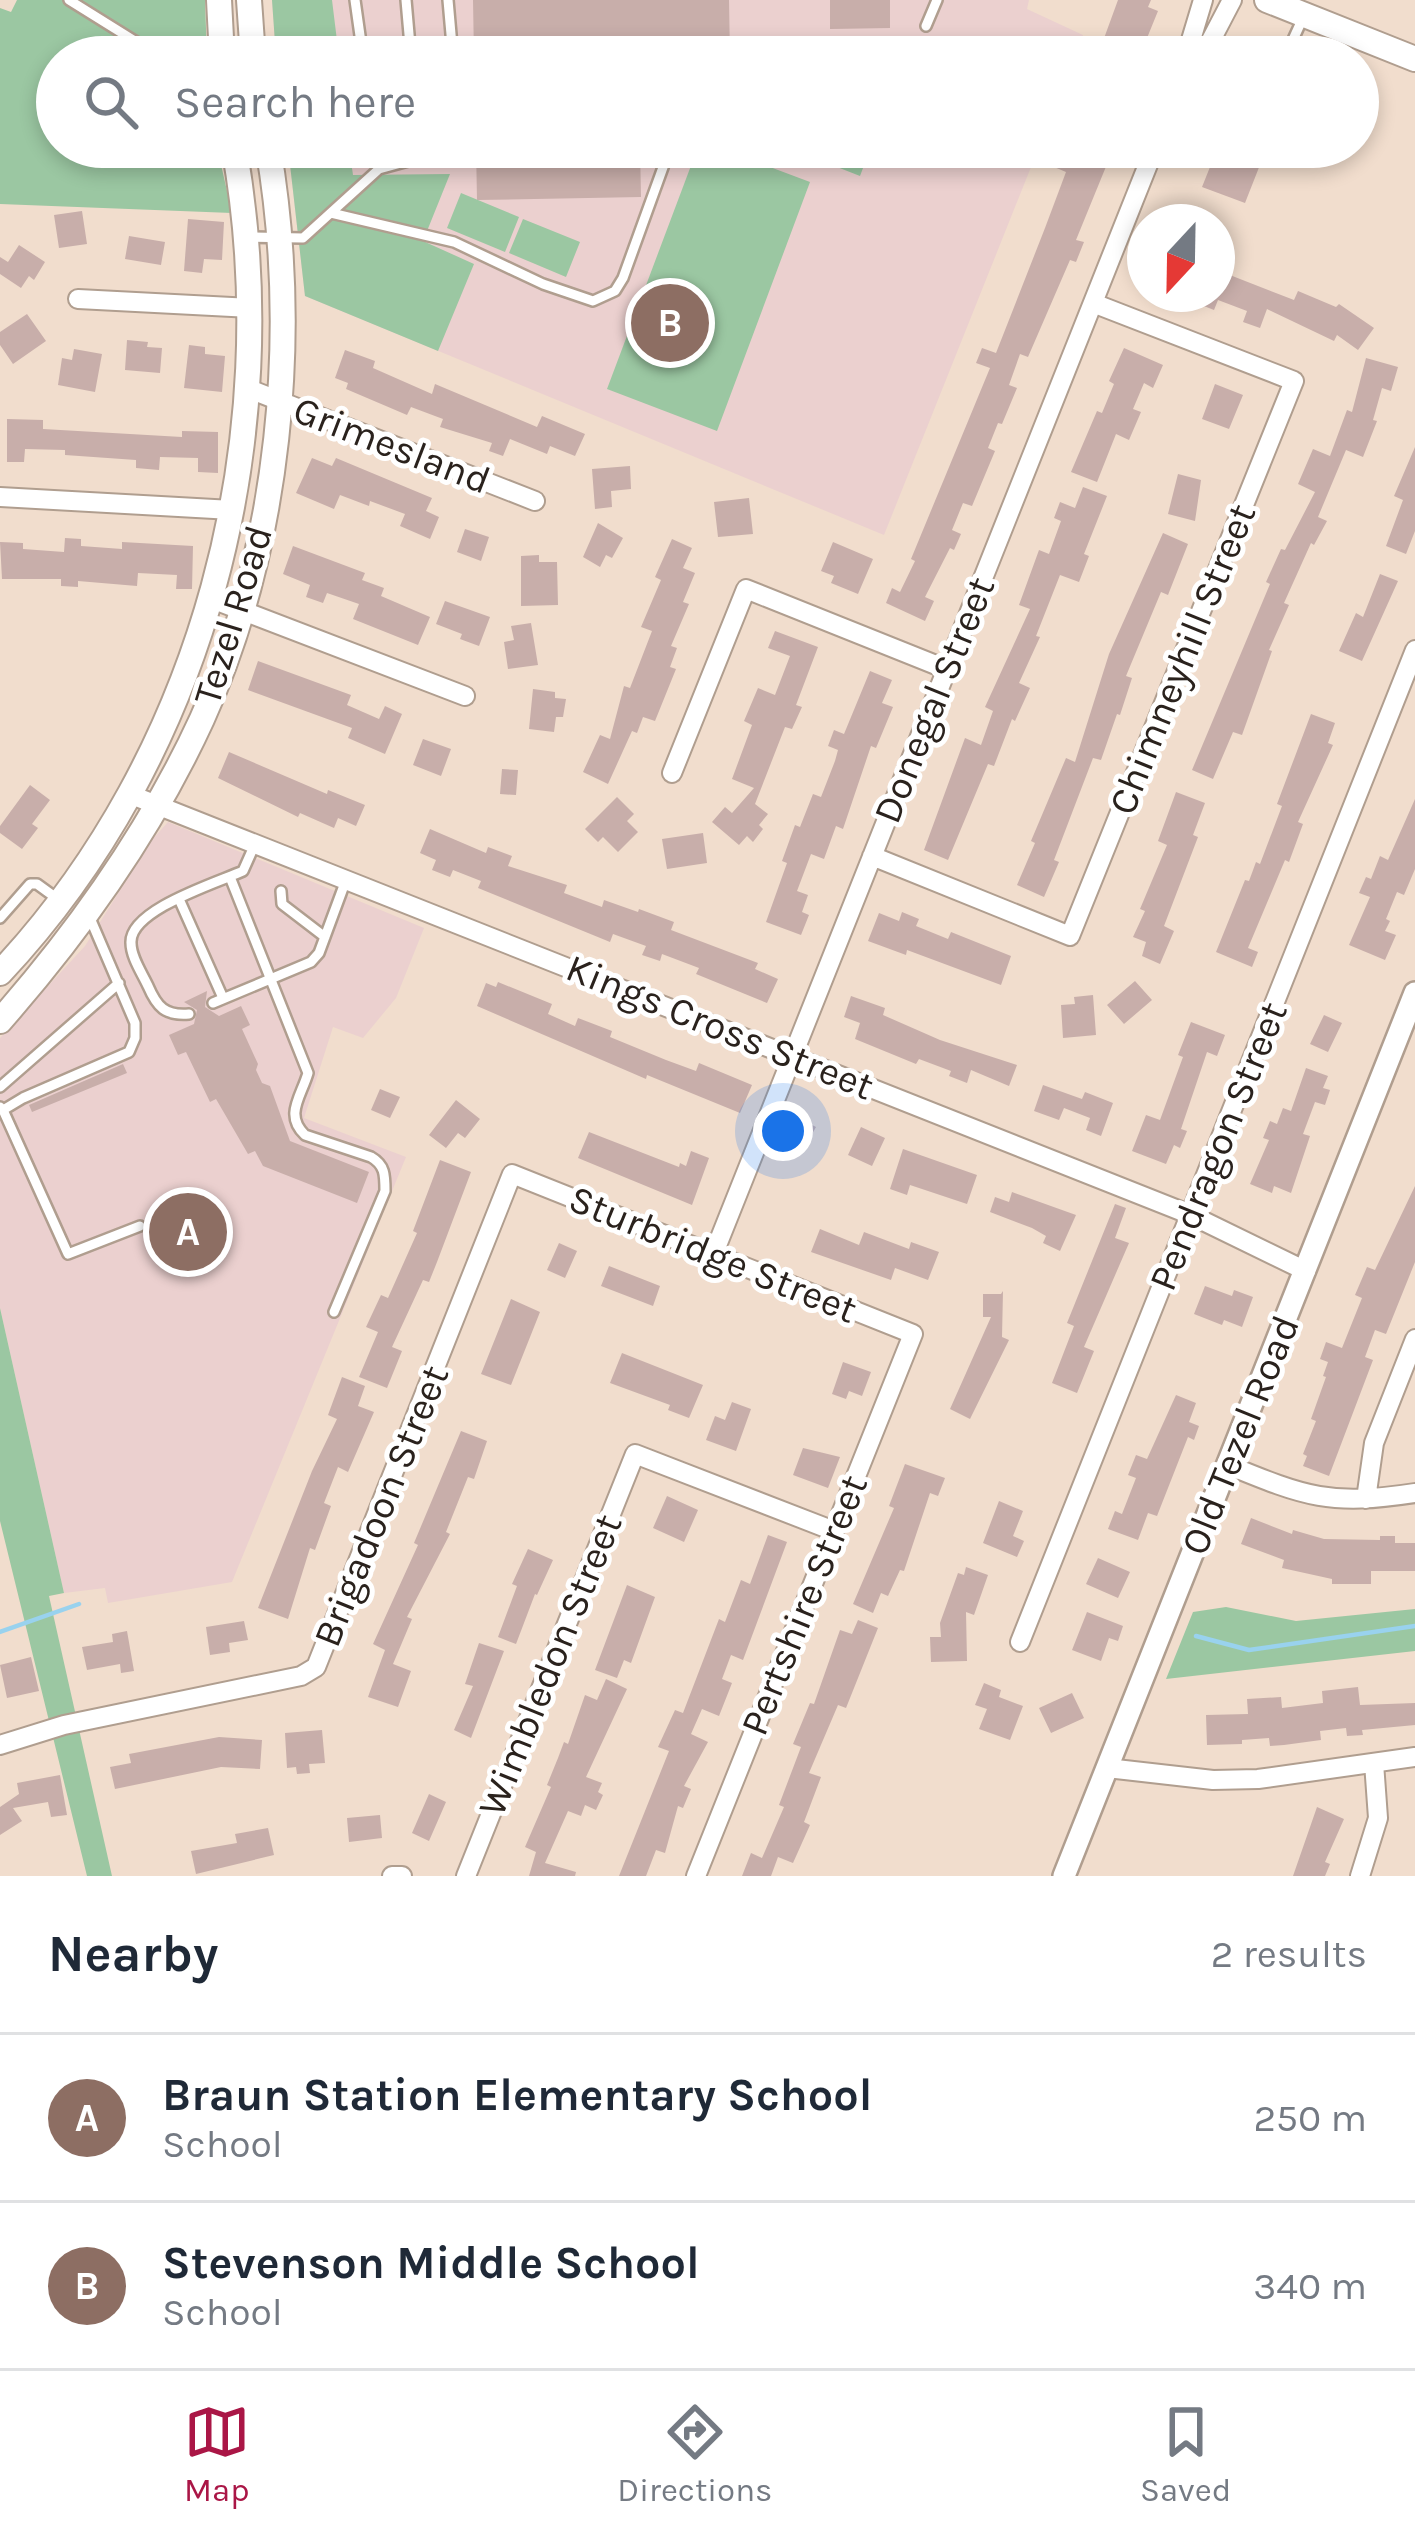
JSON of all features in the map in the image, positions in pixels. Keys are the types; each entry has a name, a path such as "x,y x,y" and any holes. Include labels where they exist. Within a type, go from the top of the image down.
{"main road":[{"path":"219,0 221,36"},
{"path":"249,0 252,36"},
{"path":"1267,0 1357,36"},
{"path":"1379,45 1415,59"},
{"name":"Tezel Road","path":"0,973 59,900 129,794 177,695 212,598 232,510 249,389 247,237 237,168"},
{"name":"Tezel Road","path":"0,1022 88,914 156,805 204,715 241,610 266,505 278,400 281,275 270,168"}],"street":[{"path":"1192,36 1203,0"},
{"path":"1213,36 1232,0"},
{"name":"Donegal Street","path":"714,1252 1148,168"},
{"path":"78,299 250,308"},
{"name":"Chimneyhill Street","path":"872,856 1070,936 1294,381 1093,303"},
{"name":"Grimesland","path":"249,389 535,501"},
{"path":"0,497 232,510"},
{"path":"672,773 746,589 946,670"},
{"path":"212,598 464,695"},
{"name":"Pendragon Street","path":"1020,1642 1415,650"},
{"name":"Kings Cross Street","path":"129,794 1191,1215 1306,1271"},
{"name":"Old Tezel Road","path":"1064,1876 1415,993"},
{"name":"Sturbridge Street","path":"512,1174 913,1334"},
{"name":"Brigadoon Street","path":"0,1745 64,1725 302,1676 316,1667 512,1174"},
{"name":"Pertshire Street","path":"696,1876 913,1334"},
{"path":"1366,1498 1374,1443 1415,1339"},
{"name":"Wimbledon Street","path":"466,1876 634,1454 834,1532"},
{"path":"1228,1465 1303,1495 1334,1500 1415,1493"},
{"path":"1107,1768 1214,1780 1288,1776 1415,1757"},
{"path":"1360,1876 1378,1818 1373,1763"},
{"path":"392,1876 402,1876"}],"lane":[{"path":"69,0 127,36"},
{"path":"355,0 360,36"},
{"path":"406,0 409,36"},
{"path":"448,0 451,36"},
{"path":"926,26 937,0"},
{"path":"1295,36 1304,15"},
{"path":"247,237 304,238 384,168"},
{"path":"331,214 454,242 593,301 614,291 623,278 663,168"},
{"path":"189,1014 168,1014 155,1004 130,946 132,928 146,914 243,871 255,844"},
{"path":"230,877 308,1073 293,1120 305,1136 371,1157 385,1173 385,1190 334,1312"},
{"path":"179,899 218,1000 311,962 346,880"},
{"path":"0,918 30,884 59,900"},
{"path":"281,891 282,904 325,937"},
{"path":"88,914 136,1023 136,1038 129,1052 2,1108 68,1254 140,1226"},
{"path":"0,1087 119,983"}],"shaded area":[{"path":"272,0 1029,0 1027,9 1083,35 1083,36 275,36"},
{"path":"290,168 1031,168 884,535 305,296"},
{"path":"168,822 424,928 396,998 363,1038 333,1027 304,1118 406,1157 232,1582 108,1603 105,1588 64,1593 0,1308 0,1038 85,946"}],"green space":[{"path":"17,0 205,0 206,36 36,36 36,168 222,168 232,213 0,204 0,8 11,12"},
{"path":"272,0 332,0 336,36 275,36"},
{"path":"290,168 352,168 353,175 450,174 423,241 474,264 438,351 305,296"},
{"path":"690,168 773,168 810,182 717,431 607,389"},
{"path":"840,168 863,168 860,176"},
{"path":"461,193 519,217 505,252 447,228"},
{"path":"523,219 580,242 566,277 509,253"},
{"path":"0,1308 64,1593 49,1596 112,1876 87,1876 0,1521"},
{"path":"1226,1607 1296,1621 1415,1609 1415,1651 1166,1679 1193,1612"}],"building":[{"path":"473,0 729,0 730,36 474,36"},
{"path":"830,0 890,0 890,28 830,29"},
{"path":"1118,0 1151,0 1148,7 1158,11 1148,36 1105,36"},
{"path":"476,168 640,168 641,197 477,200"},
{"path":"1056,168 1105,168 1076,240 1084,242 1076,262 1070,260 1028,357 1020,354 1009,385 1017,388 988,448 995,451 972,506 963,503 952,530 961,534 925,597 934,601 925,621 886,603 892,588 900,592 915,561 911,559 990,368 976,363 982,348 996,353 1066,172"},
{"path":"1210,168 1259,168 1245,203 1202,187"},
{"path":"82,211 87,244 59,248 54,215"},
{"path":"188,219 224,222 222,260 204,259 202,273 184,271"},
{"path":"129,236 165,242 161,265 125,259"},
{"path":"19,245 45,262 34,280 29,276 21,288 0,274 0,257 8,262"},
{"path":"1235,277 1294,300 1298,291 1336,307 1339,304 1374,328 1358,350 1337,335 1334,341 1267,309 1260,328 1243,322 1247,311 1235,306"},
{"path":"27,314 46,341 13,364 0,345 0,332"},
{"path":"127,340 162,348 160,373 125,370"},
{"path":"189,345 205,347 205,354 225,356 222,392 184,388"},
{"path":"1124,348 1163,365 1153,388 1144,383 1133,409 1141,412 1129,440 1116,434 1097,482 1071,472 1097,411 1102,413 1114,384 1109,381"},
{"path":"74,349 102,354 95,392 58,385 62,358 72,360"},
{"path":"345,350 375,361 373,368 432,394 435,384 537,427 542,416 585,434 575,456 550,446 547,454 510,439 503,456 489,451 492,443 440,427 443,419 411,407 407,415 346,389 348,383 335,378"},
{"path":"1366,358 1398,367 1391,391 1382,388 1373,420 1377,421 1363,457 1346,450 1318,517 1327,521 1314,545 1311,543 1284,603 1289,605 1242,735 1233,732 1213,779 1192,770 1270,584 1266,582 1315,492 1298,484 1313,449 1330,456 1347,410 1352,412"},
{"path":"1215,384 1243,395 1229,429 1202,419"},
{"path":"7,419 43,420 43,429 182,437 182,431 218,432 218,473 198,472 198,458 160,457 159,470 136,468 136,460 65,455 65,450 25,449 24,462 7,462"},
{"path":"1415,447 1415,531 1406,554 1386,546 1403,500 1394,496"},
{"path":"312,458 332,466 336,458 432,498 426,511 439,517 430,539 400,526 405,514 370,501 369,506 340,495 334,509 296,493"},
{"path":"630,466 631,489 611,491 612,507 595,509 592,469"},
{"path":"1178,474 1201,480 1195,521 1168,514"},
{"path":"1083,487 1107,496 1084,554 1089,556 1079,582 1060,575 1019,683 1030,688 994,766 988,764 948,860 924,850 965,738 981,745 993,711 985,707 1030,609 1019,605 1039,550 1049,554 1061,521 1054,518 1060,502 1075,508"},
{"path":"749,498 753,534 718,537 714,502"},
{"path":"598,523 623,538 612,558 606,555 600,567 583,557"},
{"path":"465,529 489,537 481,561 457,552"},
{"path":"1163,533 1188,544 1168,595 1161,592 1126,676 1132,678 1120,715 1101,760 1093,758 1044,897 1017,885 1035,843 1031,841 1066,758 1075,762 1109,654"},
{"path":"65,538 81,539 81,546 122,549 122,542 193,546 192,589 176,589 177,575 138,573 137,586 78,581 78,587 61,586 61,579 2,579 0,542 64,552"},
{"path":"672,539 692,548 683,568 695,573 683,602 689,604 671,646 677,648 670,667 676,669 655,721 643,717 637,733 632,731 608,784 583,772 600,735 610,739 624,686 630,688 652,631 641,627"},
{"path":"833,542 873,559 858,594 831,583 834,576 821,571"},
{"path":"293,546 365,573 362,580 384,588 381,596 430,617 418,645 353,619 359,604 327,593 323,603 306,597 310,585 283,574"},
{"path":"539,555 539,562 557,562 558,605 521,606 521,556"},
{"path":"1380,574 1398,581 1362,661 1339,651 1356,613 1363,617"},
{"path":"445,601 490,617 479,646 436,624"},
{"path":"531,623 538,665 508,669 504,642 514,640 511,626"},
{"path":"775,631 818,647 796,705 802,707 792,729 785,727 755,804 768,814 759,825 763,829 753,842 747,836 739,845 712,822 725,807 732,813 754,788 732,779 752,725 744,721 758,688 775,695 790,656 768,648"},
{"path":"258,661 351,695 347,705 379,719 385,706 402,714 385,754 348,738 352,728 248,690"},
{"path":"870,671 892,680 882,703 893,707 876,748 871,746 843,829 836,826 824,859 811,854 797,891 808,895 802,912 809,915 801,935 766,922 795,825 800,827 813,794 821,797 835,761 838,750 828,746 834,730 844,734"},
{"path":"533,689 566,699 554,732 529,729"},
{"path":"1311,714 1335,723 1328,743 1333,745 1298,822 1303,824 1289,862 1285,860 1248,948 1258,952 1252,967 1216,952 1245,880 1249,881 1256,862 1260,864"},
{"path":"423,739 451,749 441,776 413,765"},
{"path":"229,752 365,805 356,826 338,818 334,828 300,813 298,817 218,778"},
{"path":"502,769 518,770 516,795 500,794"},
{"path":"30,785 50,800 32,824 38,828 22,849 0,833 0,826"},
{"path":"1176,792 1205,803 1193,835 1198,837 1164,926 1174,931 1160,964 1142,956 1146,942 1133,937 1167,845 1158,841"},
{"path":"617,797 634,814 627,821 638,832 618,852 603,837 598,842 585,829"},
{"path":"1415,799 1415,869 1404,895 1397,892 1386,919 1390,921 1385,931 1396,935 1385,960 1349,945 1370,897 1359,893 1366,877 1371,879 1380,856 1388,860"},
{"path":"430,829 486,853 488,847 512,856 508,866 567,885 564,893 602,907 604,900 639,909 674,922 671,930 758,963 755,969 778,979 767,1003 696,974 699,968 662,954 660,961 642,955 646,946 613,934 610,942 478,888 481,881 453,870 450,877 432,870 436,860 420,853"},
{"path":"703,833 707,863 667,869 662,839"},
{"path":"902,912 919,919 916,926 948,939 951,932 1011,956 1001,985 907,950 906,955 868,941 879,913 899,921"},
{"path":"1135,981 1152,1000 1124,1024 1107,1005"},
{"path":"498,982 552,1004 548,1014 575,1026 578,1018 666,1060 696,1071 699,1063 752,1085 740,1113 647,1075 646,1079 477,1006 486,983 496,987"},
{"path":"207,991 205,1007 219,1016 241,1006 250,1025 242,1029 258,1064 256,1070 262,1083 270,1086 290,1141 369,1172 357,1203 263,1166 255,1151 248,1154 216,1099 210,1102 186,1052 178,1055 169,1035 194,1024 197,1010 184,1002"},
{"path":"1093,995 1096,1035 1063,1038 1061,1005 1075,1004 1074,997"},
{"path":"851,996 885,1008 883,1015 940,1040 1017,1065 1009,1086 971,1070 967,1083 949,1076 951,1071 919,1059 916,1064 855,1039 860,1023 844,1017"},
{"path":"1324,1015 1342,1023 1328,1052 1310,1044"},
{"path":"1191,1022 1225,1035 1217,1056 1207,1052 1181,1129 1187,1131 1166,1164 1132,1151 1146,1115 1160,1120"},
{"path":"123,1064 127,1073 32,1112 29,1105"},
{"path":"1306,1068 1328,1076 1323,1088 1330,1090 1325,1105 1315,1102 1303,1134 1310,1136 1291,1193 1274,1186 1272,1193 1250,1184 1269,1140 1263,1138 1270,1121 1277,1124 1283,1108 1291,1111"},
{"path":"1043,1085 1082,1099 1085,1092 1113,1103 1101,1136 1086,1130 1090,1118 1064,1108 1059,1120 1034,1111"},
{"path":"380,1089 400,1097 390,1118 371,1110"},
{"path":"456,1100 480,1119 465,1138 458,1133 446,1148 429,1135"},
{"path":"799,1118 816,1127 807,1143 791,1135"},
{"path":"861,1127 885,1138 872,1166 848,1155"},
{"path":"589,1132 679,1167 680,1163 686,1166 691,1151 709,1158 692,1205 578,1158"},
{"path":"903,1149 977,1175 967,1204 910,1185 907,1195 890,1189"},
{"path":"440,1160 471,1172 429,1282 423,1280 392,1347 402,1351 387,1388 359,1377 378,1332 366,1327 381,1295 388,1298 417,1233 413,1231"},
{"path":"1415,1186 1415,1262 1386,1334 1375,1330 1365,1357 1373,1360 1329,1476 1303,1466 1316,1421 1311,1419 1326,1377 1328,1362 1320,1359 1326,1342 1342,1348 1362,1298 1355,1295 1367,1267 1375,1270"},
{"path":"1012,1192 1076,1215 1060,1251 1043,1243 1046,1236 1032,1228 990,1212 995,1197 1009,1202"},
{"path":"1115,1204 1126,1208 1115,1238 1129,1243 1084,1347 1094,1351 1077,1393 1052,1383 1074,1326 1067,1323"},
{"path":"820,1229 859,1245 864,1232 909,1249 911,1242 939,1252 928,1280 895,1268 891,1280 811,1252"},
{"path":"559,1243 577,1251 565,1278 547,1270"},
{"path":"609,1266 660,1286 653,1306 601,1286"},
{"path":"1205,1286 1232,1296 1234,1290 1253,1297 1242,1327 1194,1314"},
{"path":"1003,1291 1002,1337 1009,1340 970,1419 950,1409 991,1317 983,1317 983,1294"},
{"path":"511,1299 540,1312 511,1385 481,1374"},
{"path":"622,1353 703,1385 689,1418 668,1410 670,1405 610,1383"},
{"path":"843,1362 871,1372 862,1396 849,1391 846,1399 832,1394"},
{"path":"342,1377 365,1386 358,1406 374,1412 348,1472 338,1467 324,1503 331,1506 315,1550 310,1548 288,1619 258,1608 337,1419 328,1415"},
{"path":"1176,1395 1196,1403 1189,1422 1199,1426 1194,1440 1188,1437 1157,1516 1148,1513 1138,1540 1108,1529 1115,1511 1122,1514 1136,1478 1128,1475 1136,1455 1147,1459"},
{"path":"732,1402 751,1409 736,1451 706,1440 715,1416 725,1420"},
{"path":"461,1431 487,1441 474,1479 468,1477 446,1532 450,1534 407,1617 412,1619 393,1664 411,1671 398,1707 368,1697 385,1650 373,1644 418,1545 414,1543"},
{"path":"803,1448 840,1457 828,1488 793,1475"},
{"path":"905,1464 945,1478 938,1496 930,1493 904,1571 900,1570 888,1596 881,1593 873,1613 853,1604 894,1508 889,1506"},
{"path":"667,1496 698,1510 684,1542 653,1528"},
{"path":"999,1501 1023,1511 1013,1536 1024,1541 1017,1557 983,1543"},
{"path":"1251,1518 1292,1534 1293,1530 1324,1539 1395,1536 1395,1543 1415,1543 1415,1571 1371,1571 1371,1584 1332,1584 1332,1579 1282,1568 1284,1560 1241,1544"},
{"path":"768,1535 787,1542 743,1660 731,1655 722,1679 732,1683 719,1716 702,1709 691,1734 708,1742 684,1786 691,1789 683,1808 678,1806 665,1853 656,1850 646,1876 619,1876 669,1751 658,1747 675,1710 683,1713 719,1619 725,1622 741,1580 750,1584"},
{"path":"528,1549 553,1560 516,1644 498,1637 517,1586 512,1584"},
{"path":"1098,1558 1130,1572 1118,1598 1086,1584"},
{"path":"966,1567 988,1575 974,1615 966,1612 967,1661 931,1662 930,1637 941,1637 940,1623 958,1573 964,1575"},
{"path":"627,1585 655,1597 631,1663 624,1660 617,1678 595,1670"},
{"path":"1087,1612 1123,1626 1118,1641 1109,1638 1101,1661 1072,1650"},
{"path":"858,1620 878,1628 846,1708 838,1705 809,1773 821,1777 804,1822 810,1825 793,1863 778,1857 771,1876 742,1876 751,1853 762,1858 784,1807 779,1805 801,1747 793,1744 810,1703 814,1704 840,1630 852,1634"},
{"path":"244,1621 248,1640 229,1643 230,1652 210,1655 206,1627"},
{"path":"127,1631 134,1671 121,1673 120,1664 87,1670 82,1647 113,1642 112,1634"},
{"path":"479,1643 504,1651 471,1738 454,1730 473,1686 465,1684"},
{"path":"31,1657 39,1691 7,1698 0,1665"},
{"path":"606,1679 627,1689 586,1777 602,1783 598,1792 603,1795 596,1810 585,1805 581,1816 568,1811 545,1863 576,1872 575,1876 529,1876 536,1852 525,1847 551,1787 547,1785 585,1695 597,1700"},
{"path":"984,1683 1001,1690 999,1697 1023,1706 1010,1740 979,1729 987,1709 975,1705"},
{"path":"1358,1687 1360,1705 1415,1703 1415,1725 1362,1730 1363,1735 1347,1736 1346,1728 1320,1731 1321,1740 1284,1745 1270,1746 1269,1738 1207,1745 1206,1715 1248,1714 1247,1699 1281,1697 1282,1708 1323,1703 1322,1691"},
{"path":"1072,1693 1084,1718 1051,1733 1039,1708"},
{"path":"322,1730 325,1763 309,1764 310,1773 297,1774 296,1767 287,1768 285,1733"},
{"path":"219,1737 262,1740 260,1769 221,1767 115,1789 110,1767 131,1763 129,1754"},
{"path":"60,1775 67,1815 51,1817 48,1802 13,1808 22,1821 0,1835 0,1807 19,1794 17,1783"},
{"path":"429,1794 446,1802 429,1841 412,1833"},
{"path":"1317,1807 1344,1819 1325,1862 1330,1864 1325,1876 1293,1876"},
{"path":"380,1815 382,1838 349,1842 347,1818"},
{"path":"268,1828 274,1855 196,1874 191,1851 237,1843 235,1834"}],"waterway":[{"path":"0,1632 79,1604"},
{"path":"1196,1636 1249,1650 1415,1626"}],"place":[{"name":"Stevenson Middle School","path":"670,323"},
{"name":"Braun Station Elementary School","path":"188,1232"}]}
